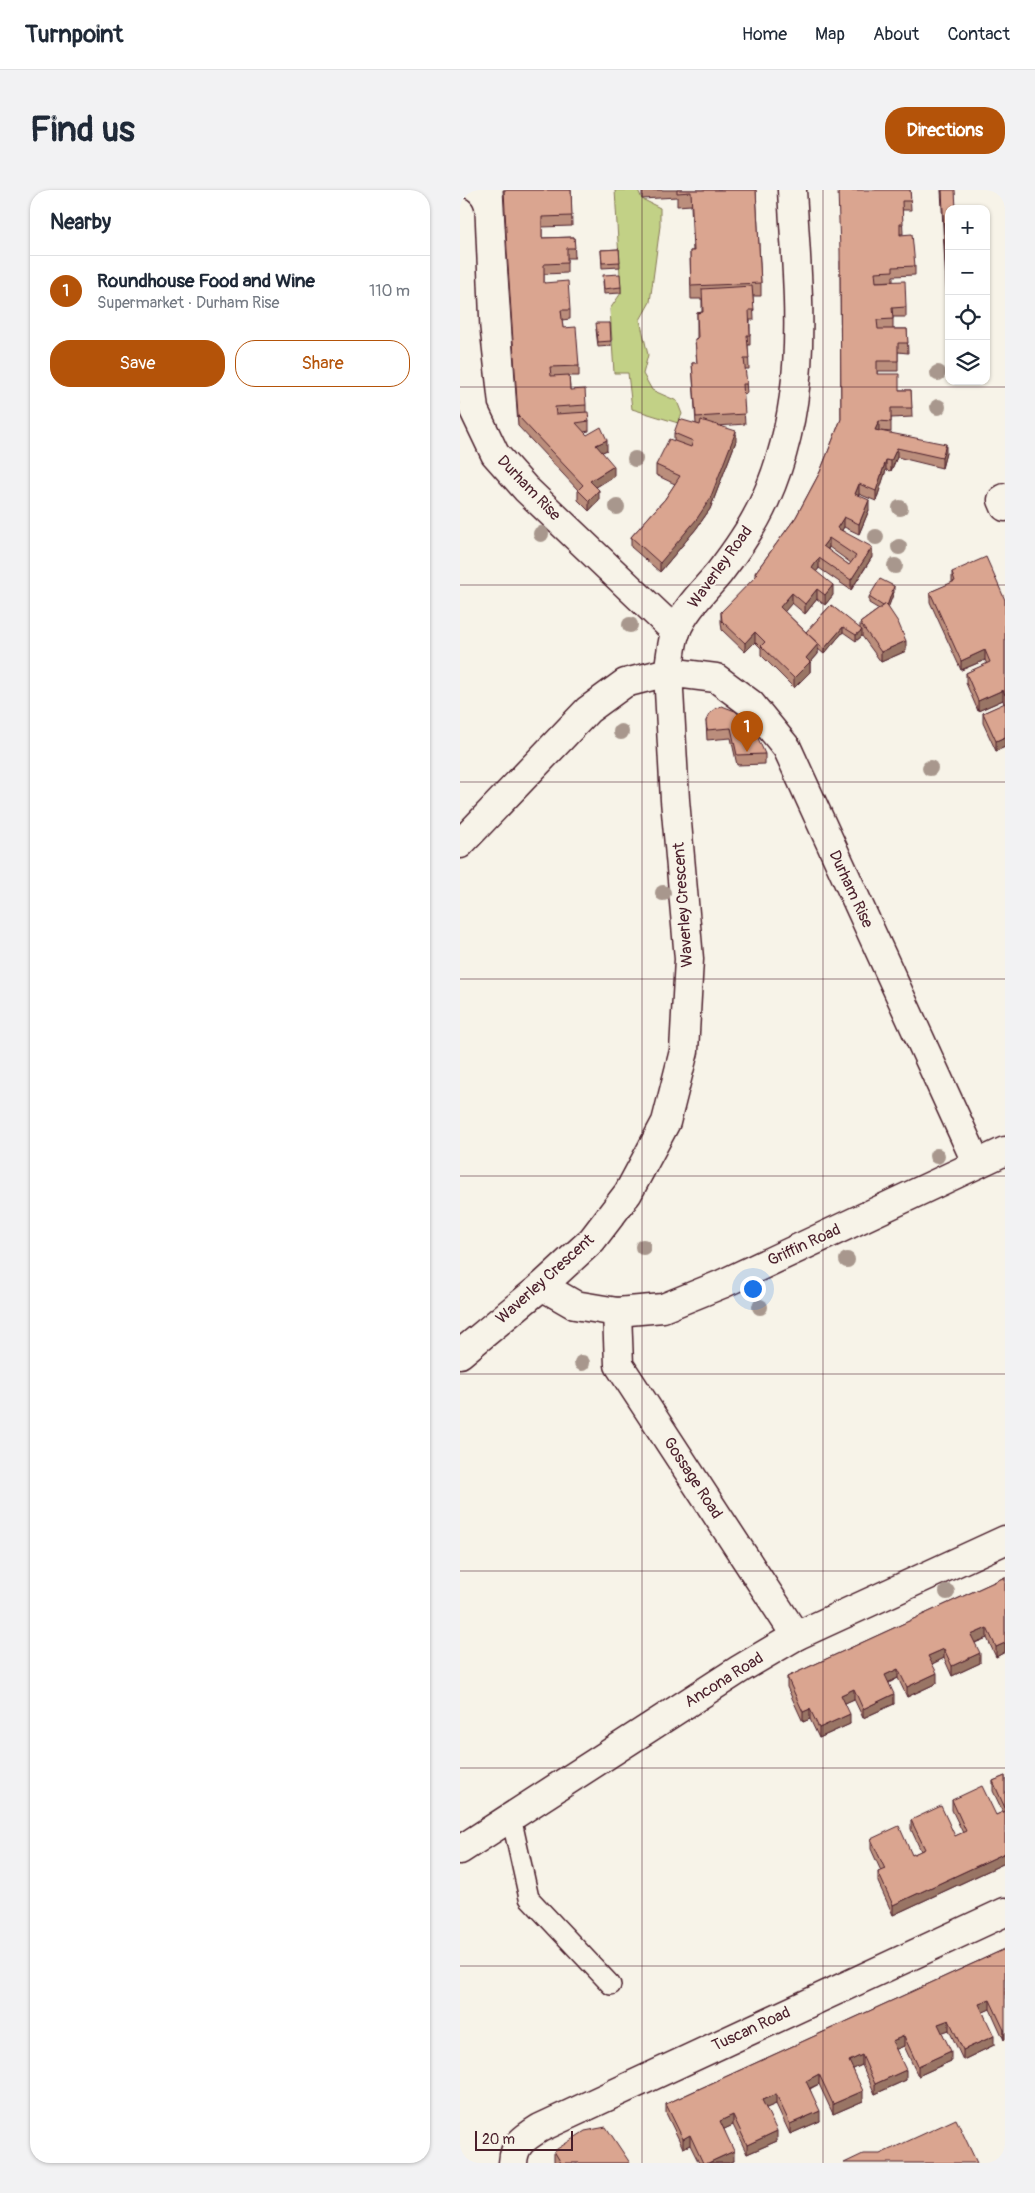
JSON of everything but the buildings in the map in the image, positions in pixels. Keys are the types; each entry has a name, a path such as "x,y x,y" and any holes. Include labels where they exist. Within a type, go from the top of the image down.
{"street":[{"name":"Waverley Road","path":"668,672 676,632 686,614 723,568 744,538 765,500 780,461 792,416 799,364 800,328 792,190"},
{"name":"Durham Rise","path":"460,212 463,330 474,410 495,454 526,489 676,632"},
{"path":"1005,498 1002,500 1005,507"},
{"name":"Durham Rise","path":"668,672 716,678 751,704 787,748 978,1164"},
{"path":"460,844 588,710 625,683 668,672"},
{"name":"Waverley Crescent","path":"460,1354 542,1286 592,1240 628,1193 666,1122 684,1051 689,959 675,800 668,672"},
{"name":"Griffin Road","path":"542,1286 575,1305 617,1312 663,1308 722,1284 1005,1152"},
{"name":"Gossage Road","path":"617,1312 619,1364 796,1636"},
{"name":"Ancona Road","path":"460,1850 740,1669 796,1636 1005,1540"},
{"name":"Tuscan Road","path":"513,2163 514,2151 524,2138 540,2128 1005,1912"}],"lane":[{"path":"511,1817 529,1898 610,1985"}],"green space":[{"path":"615,190 638,190 642,199 660,208 660,226 650,302 640,320 648,355 643,374 652,390 677,401 682,414 678,423 632,409 628,373 614,373 610,309 621,293"}],"place":[{"name":"Roundhouse Food and Wine","path":"747,752"}]}
